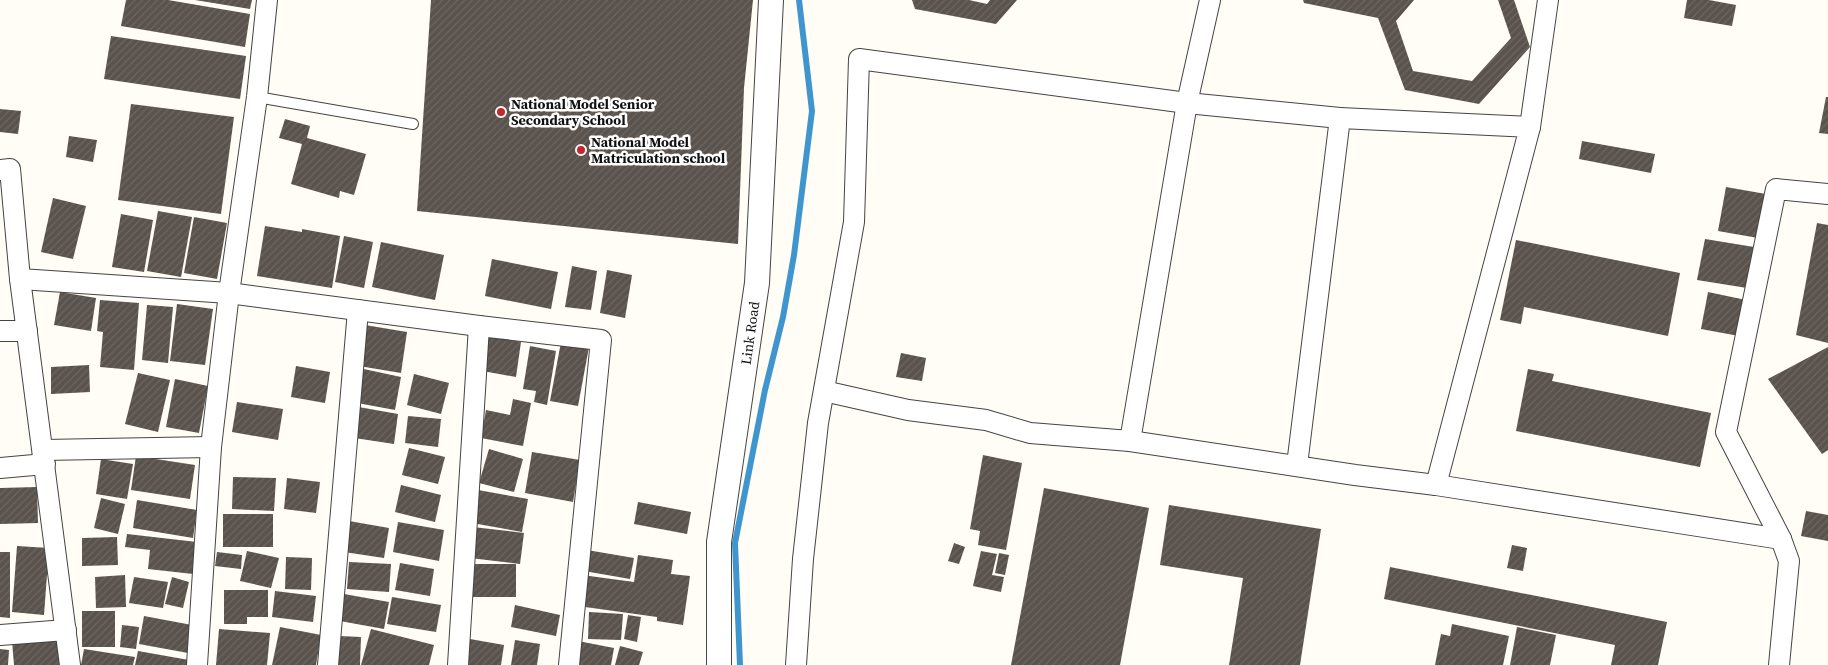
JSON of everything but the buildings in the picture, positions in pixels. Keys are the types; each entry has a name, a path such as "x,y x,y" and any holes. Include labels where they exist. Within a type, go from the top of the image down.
{"street":[{"path":"197,665 211,447 229,293 257,97 267,0"},
{"name":"Link Road","path":"719,665 719,542 757,283 771,0"},
{"path":"1130,441 1187,103 1210,0"},
{"path":"1436,485 1530,126 1548,0"},
{"path":"796,665 804,559 818,423 854,222 859,59 1187,103 1340,118 1530,126"},
{"path":"1297,465 1340,118"},
{"path":"0,170 10,169 20,279 70,665"},
{"path":"1779,665 1789,561 1781,539 1726,432 1776,188 1828,194"},
{"path":"20,279 229,293 601,340 569,665"},
{"path":"328,665 358,310"},
{"path":"458,665 479,326"},
{"path":"0,332 27,331"},
{"path":"824,391 908,410 986,420 1030,433 1130,441 1355,475 1436,485 1781,539"},
{"path":"0,468 44,457 211,447"},
{"path":"0,635 66,630"}],"lane":[{"path":"257,97 413,124"}],"waterway":[{"path":"740,665 735,543 765,390 783,317 794,255 812,111 799,0"}],"place":[{"name":"National Model Senior Secondary School","path":"501,112"},
{"name":"National Model Matriculation school","path":"581,150"}]}
